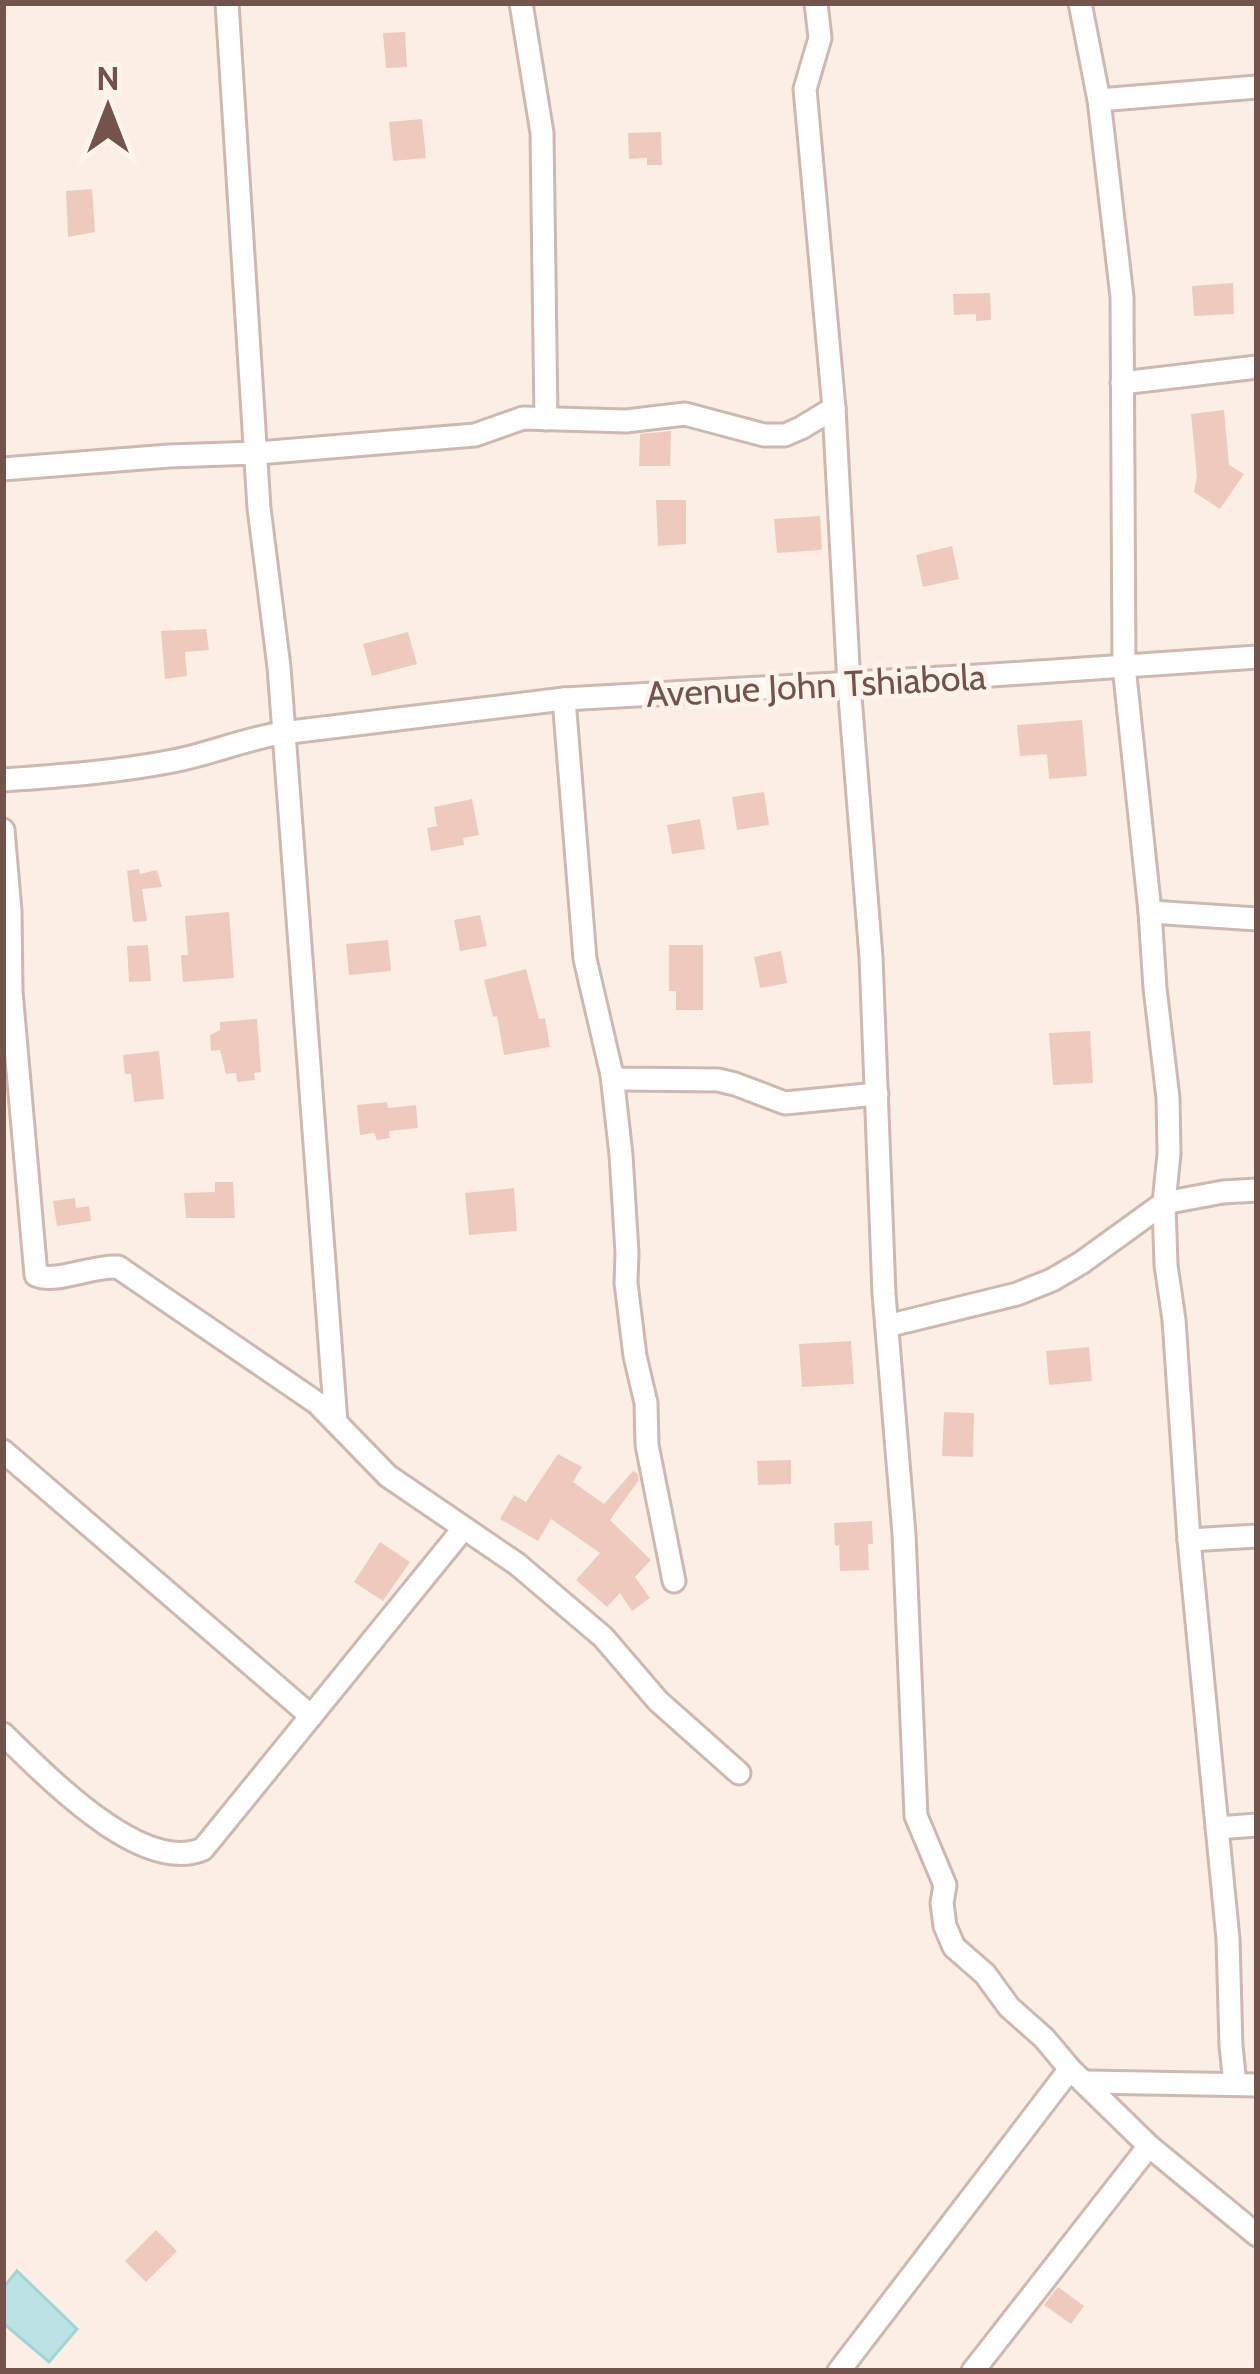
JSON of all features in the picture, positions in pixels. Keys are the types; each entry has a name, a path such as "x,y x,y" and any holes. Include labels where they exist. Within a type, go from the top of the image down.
{"street":[{"path":"226,3 260,508 279,667 336,1422"},
{"path":"521,3 542,133 546,419"},
{"path":"816,3 820,38 805,89 835,408 849,684 871,957 916,1816 944,1885 944,1926 954,1946 1149,2146 1257,2235"},
{"path":"1078,2076 1246,2085 1231,2046 1228,1939 1166,1265 1168,1098 1124,666 1122,297 1100,100 1080,3"},
{"path":"1100,100 1257,87"},
{"path":"1122,382 1257,367"},
{"path":"3,469 475,435 523,418 626,421 685,414 764,435 784,435 835,408"},
{"name":"Avenue John Tshiabola","path":"3,780 171,762 282,733 564,699 1257,657"},
{"path":"564,699 585,959 612,1075 628,1301 646,1403 647,1445 674,1581"},
{"path":"3,830 11,991 36,1275 46,1280 101,1266 118,1267 317,1403 388,1476 517,1564 603,1637 658,1701 739,1773"},
{"path":"1150,912 1257,919"},
{"path":"612,1075 620,1079 718,1080 785,1102 877,1094"},
{"path":"887,1326 1017,1294 1052,1280 1164,1203 1257,1190"},
{"path":"3,1450 311,1716"},
{"path":"3,1734 62,1790 129,1840 174,1856 189,1856 203,1849 464,1528"},
{"path":"1189,1540 1257,1535"},
{"path":"1217,1828 1257,1825"},
{"path":"839,2371 1078,2076"},
{"path":"973,2371 1149,2146"}],"water":[{"path":"17,2271 77,2329 49,2362 3,2323 3,2288"}],"building":[{"path":"405,32 407,67 386,68 383,33"},
{"path":"422,119 426,158 393,161 389,122"},
{"path":"661,132 662,165 647,165 647,158 629,159 628,133"},
{"path":"92,189 95,232 68,237 66,191"},
{"path":"1233,283 1234,314 1194,316 1192,286"},
{"path":"990,293 991,320 976,321 976,314 954,315 953,294"},
{"path":"1224,410 1229,465 1244,474 1220,509 1194,492 1197,476 1191,414"},
{"path":"671,431 670,466 639,466 640,434"},
{"path":"656,500 686,500 686,544 658,546"},
{"path":"820,516 822,550 777,553 774,519"},
{"path":"952,546 959,579 923,587 916,555"},
{"path":"206,629 209,650 185,652 187,676 165,679 161,631"},
{"path":"408,632 417,664 372,676 363,644"},
{"path":"1082,720 1087,776 1049,779 1047,754 1020,756 1017,725"},
{"path":"764,792 769,825 737,830 732,797"},
{"path":"472,799 479,835 463,838 464,845 431,851 427,828 437,826 434,807"},
{"path":"700,819 705,849 672,854 667,825"},
{"path":"139,869 140,874 157,870 162,887 142,889 147,921 133,922 127,871"},
{"path":"229,912 234,978 183,982 181,955 188,955 185,916"},
{"path":"480,915 487,946 460,951 454,920"},
{"path":"388,940 391,971 349,975 346,944"},
{"path":"148,945 151,981 129,982 127,946"},
{"path":"669,945 703,945 703,1010 676,1010 676,991 669,991"},
{"path":"781,951 787,983 760,988 754,957"},
{"path":"526,969 539,1019 545,1018 550,1047 504,1055 484,980"},
{"path":"257,1019 261,1072 254,1073 255,1080 237,1082 236,1073 226,1074 220,1050 211,1051 210,1035 220,1030 220,1022"},
{"path":"1090,1031 1093,1083 1053,1085 1049,1033"},
{"path":"159,1051 164,1099 134,1102 123,1055"},
{"path":"387,1102 388,1108 416,1105 418,1128 389,1131 390,1138 377,1140 374,1133 360,1135 357,1105"},
{"path":"215,1182 233,1182 235,1218 186,1218 184,1193 215,1192"},
{"path":"514,1188 517,1231 469,1235 465,1193"},
{"path":"75,1198 76,1208 89,1206 91,1221 57,1226 53,1201"},
{"path":"851,1341 854,1384 802,1387 799,1344"},
{"path":"1089,1347 1092,1381 1049,1385 1046,1351"},
{"path":"944,1412 974,1413 973,1457 942,1456"},
{"path":"558,1454 582,1467 573,1482 604,1504 633,1471 638,1474 639,1480 610,1520 651,1560 635,1577 650,1598 632,1611 620,1593 607,1607 576,1580 600,1553 551,1519 538,1541 500,1519 514,1495 526,1502"},
{"path":"791,1460 791,1484 758,1485 757,1461"},
{"path":"872,1521 869,1570 840,1571 834,1523"},
{"path":"380,1542 410,1562 383,1601 354,1582"},
{"path":"156,2230 177,2251 146,2282 125,2261"},
{"path":"1058,2287 1084,2306 1071,2324 1044,2305"}]}
